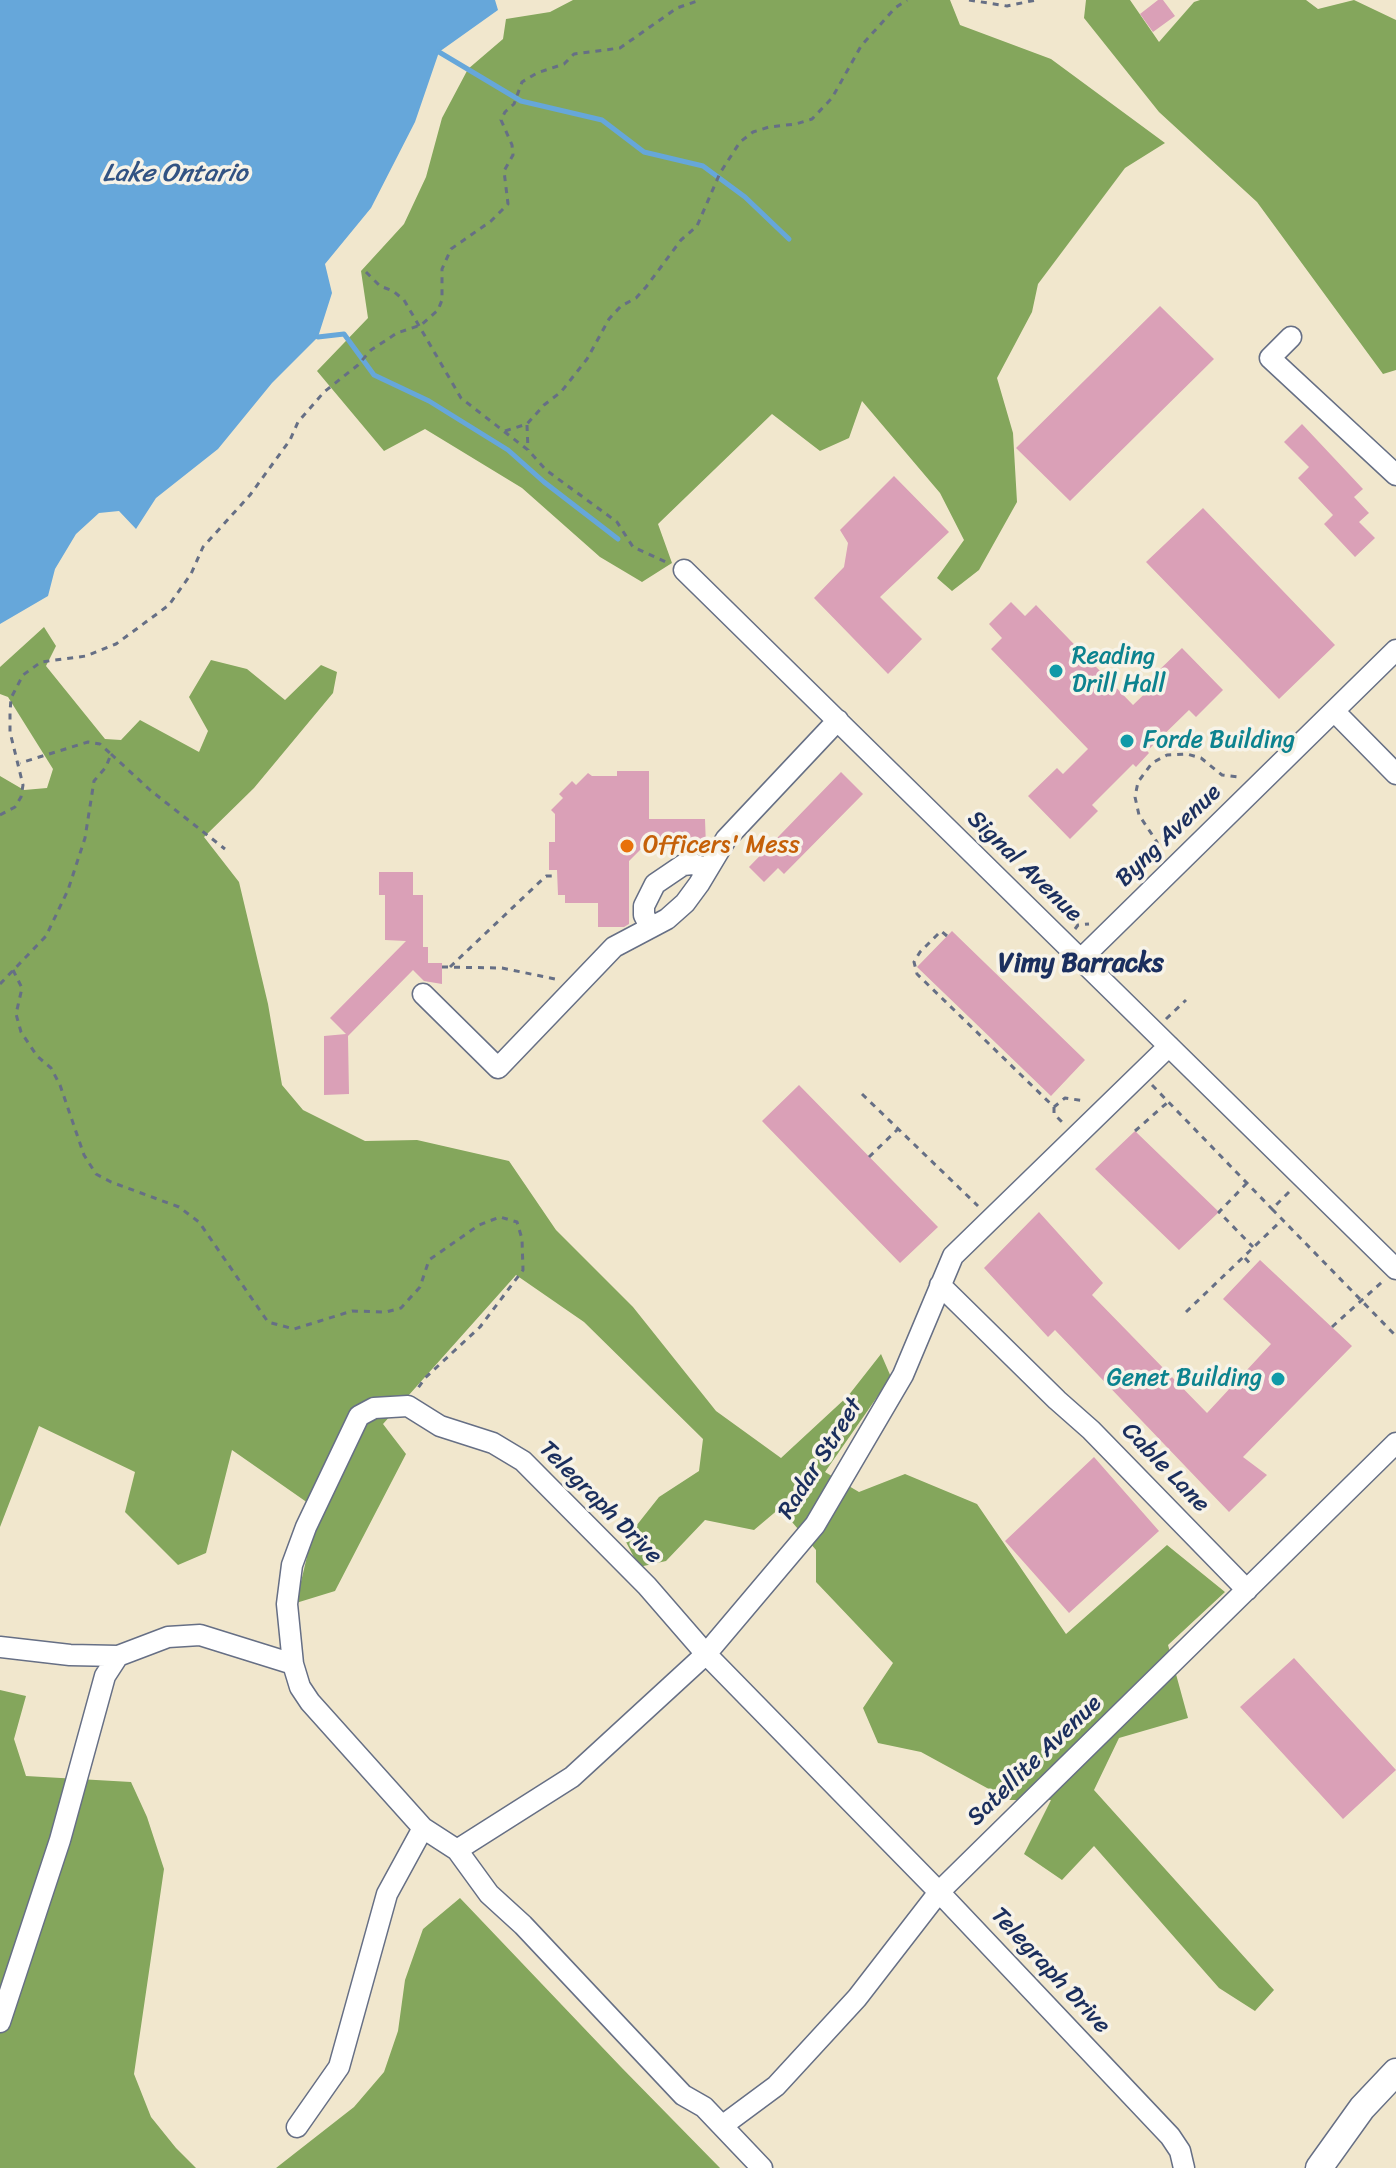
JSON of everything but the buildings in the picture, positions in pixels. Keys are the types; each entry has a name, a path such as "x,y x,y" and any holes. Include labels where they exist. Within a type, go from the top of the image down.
{"main road":[{"path":"1319,2168 1362,2108 1396,2072"}],"street":[{"path":"1291,337 1270,358 1396,475"},
{"name":"Signal Avenue","path":"684,570 1154,1030 1163,1052 1303,1177 1396,1268"},
{"name":"Byng Avenue","path":"1081,959 1396,650"},
{"path":"1334,711 1396,774"},
{"path":"423,994 498,1068 614,947 667,919 685,903 726,839 838,720"},
{"path":"650,927 644,915 644,906 655,884 683,865 693,864 707,869"},
{"name":"Radar Street","path":"457,1850 572,1777 706,1654 815,1525 903,1375 953,1256 1163,1052"},
{"name":"Cable Lane","path":"940,1285 1091,1430 1247,1590"},
{"path":"408,1406 374,1408 359,1416 306,1527 292,1565 287,1604 293,1664 300,1687 423,1828 457,1850 489,1894 543,1946 683,2095 704,2107 762,2168"},
{"name":"Telegraph Drive","path":"408,1406 440,1426 493,1443 523,1461 647,1586 706,1654 939,1892 1170,2136 1180,2151 1184,2168"},
{"name":"Satellite Avenue","path":"722,2126 776,2086 857,1998 939,1892 1396,1443"},
{"path":"0,1647 70,1655 118,1656 168,1637 200,1635 293,1664"},
{"path":"0,2022 60,1840 105,1676 118,1656"},
{"path":"297,2127 339,2067 387,1894 423,1828"}],"path":[{"path":"0,815 15,807 23,785 10,732 10,713 11,698 23,675 41,662 86,656 116,644 169,605 191,574 203,547 250,495 290,440 298,422 324,392 358,365 371,350 397,333 421,325 438,310 442,300 442,269 451,249 491,221 508,204 504,171 513,155 501,120 514,104 522,82 564,64 574,54 620,48 677,8 700,0"},
{"path":"505,431 527,424 570,381 603,334 609,319 621,306 636,298 681,240 697,226 720,173 740,142 753,132 812,119 832,98 861,46 895,8 907,0"},
{"path":"969,0 1007,6 1036,0"},
{"path":"366,272 380,286 404,300 461,398 528,450 546,470 617,522 633,547 684,570"},
{"path":"527,424 528,450"},
{"path":"19,763 88,742 100,744 150,790 225,849"},
{"path":"0,984 46,936 68,890 85,838 94,781 106,767 111,754"},
{"path":"450,967 546,876 557,876"},
{"path":"947,936 941,931 920,952 914,962 917,974 1054,1107 1054,1114 1068,1128"},
{"path":"442,967 502,968 579,984"},
{"path":"13,970 22,988 16,1014 21,1032 37,1056 51,1068 60,1085 84,1155 96,1174 179,1207 199,1222 268,1322 294,1329 352,1311 386,1312 401,1308 420,1287 429,1260 479,1225 500,1217 517,1222 522,1239 523,1270 480,1327 425,1378 408,1406"},
{"path":"1154,1030 1186,1000"},
{"path":"1163,1052 1164,1068 1150,1083 1396,1336"},
{"path":"862,1094 983,1212"},
{"path":"1054,1107 1065,1098 1094,1102"},
{"path":"1135,1131 1168,1102"},
{"path":"869,1157 898,1129"},
{"path":"1272,1209 1303,1177"},
{"path":"1247,1183 1219,1212 1253,1248"},
{"path":"1186,1312 1283,1219"},
{"path":"1244,1257 1253,1267"},
{"path":"1332,1327 1396,1268"}],"green space":[{"path":"573,0 950,0 960,25 1051,59 1165,143 1125,168 1038,284 1032,312 997,378 1013,433 1017,502 979,570 952,591 937,578 964,540 940,493 862,401 849,438 820,451 772,414 658,524 672,563 642,582 600,557 522,488 425,429 384,451 317,371 368,318 361,271 404,224 426,177 442,118 468,69 503,39 506,19 550,12"},
{"path":"1086,0 1130,0 1159,42 1194,2 1200,0 1306,0 1318,9 1354,0 1396,20 1396,370 1383,374 1257,202 1159,112 1084,18"},
{"path":"44,627 56,646 46,666 105,739 121,740 140,720 199,752 208,731 189,697 211,660 247,669 285,700 321,665 337,672 333,693 254,788 204,837 239,882 268,1004 282,1085 303,1110 365,1141 417,1140 509,1161 556,1230 633,1307 716,1411 781,1458 848,1396 881,1354 891,1377 825,1472 859,1492 905,1474 977,1504 1066,1634 1167,1545 1225,1592 1168,1645 1188,1718 1119,1738 1094,1790 1274,1990 1255,2011 1219,1988 1094,1846 1062,1880 1024,1854 1051,1800 1009,1800 921,1752 878,1743 863,1708 893,1663 816,1582 816,1550 780,1508 754,1530 705,1520 666,1561 639,1567 625,1540 659,1497 699,1471 703,1439 584,1322 516,1275 383,1424 406,1454 335,1591 296,1603 318,1510 232,1450 206,1553 178,1565 125,1512 135,1472 39,1426 0,1527 0,776 24,790 47,788 53,769 8,697 0,694 0,667"},
{"path":"0,1690 26,1696 14,1739 26,1776 131,1782 147,1817 164,1869 134,2074 151,2117 196,2168 0,2168"},
{"path":"460,1898 720,2168 276,2168 354,2107 384,2072 398,2031 405,1980 423,1929"}],"water":[{"name":"Lake Ontario","path":"0,0 495,0 498,10 439,52 415,122 371,208 325,264 332,293 318,337 272,383 218,449 156,498 136,529 119,511 99,513 76,534 55,569 48,596 0,624"}],"waterway":[{"path":"439,52 521,101 602,120 644,152 703,166 745,197 789,239"},
{"path":"318,337 344,334 374,375 429,401 508,450 618,539"}],"place":[{"name":"Reading Drill Hall","path":"1056,671"},
{"name":"Forde Building","path":"1127,741"},
{"name":"Officers' Mess","path":"627,846"},
{"name":"Genet Building","path":"1278,1379"}],"district":[{"name":"Vimy Barracks","path":"1081,964"}]}
